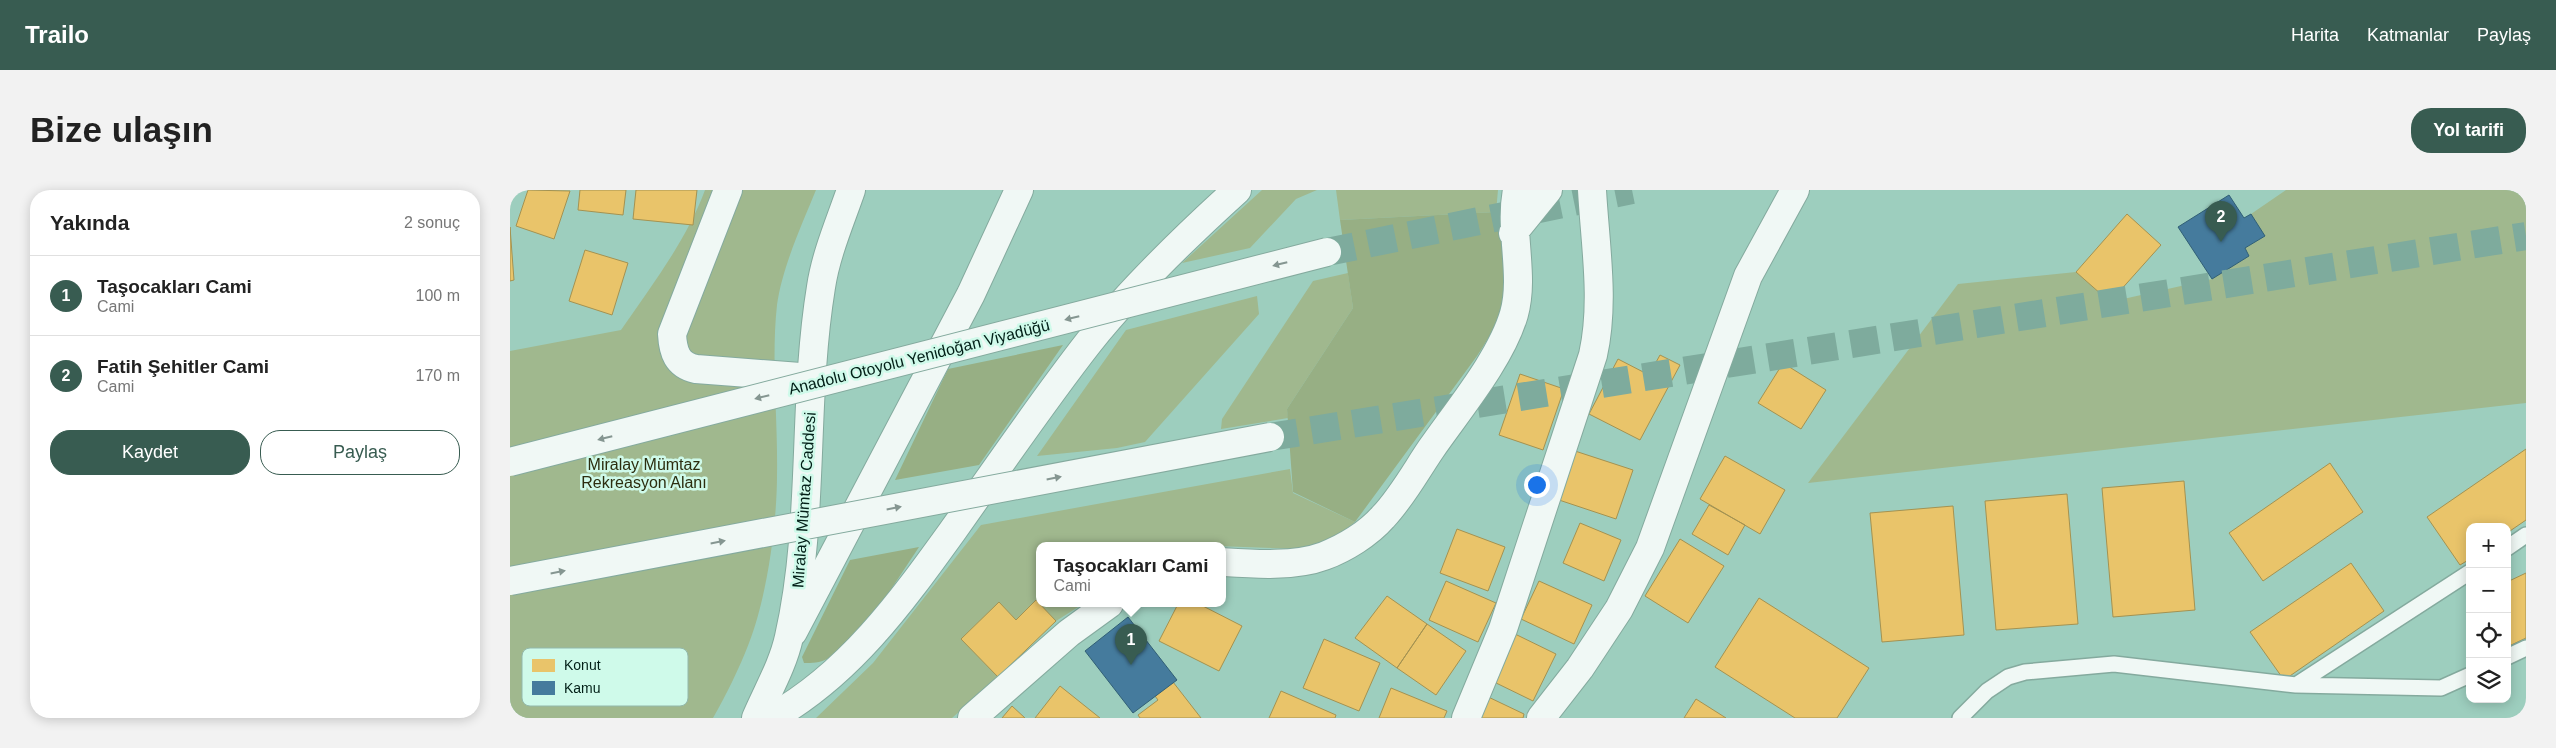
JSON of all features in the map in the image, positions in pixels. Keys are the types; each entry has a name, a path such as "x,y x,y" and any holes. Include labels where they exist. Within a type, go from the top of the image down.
{"main road":[{"path":"728,190 672,334 673,348 678,359 686,367 813,378"},
{"name":"Miralay Mümtaz Caddesi","path":"756,718 789,640 802,569 813,378 821,287 828,257 851,190"},
{"path":"789,640 971,294 1019,190"},
{"path":"771,718 790,707 832,675 877,631 913,587 1090,341 1152,273 1237,190"},
{"path":"1226,562 1280,563 1323,556 1355,541 1383,517 1476,384 1505,338 1514,313 1518,285 1513,233 1517,190"},
{"path":"1513,233 1548,190"},
{"path":"1466,718 1506,619 1593,355 1598,333 1599,308 1592,190"},
{"path":"1541,718 1580,668 1619,609 1647,555 1748,276 1795,190"},
{"name":"Anadolu Otoyolu Yenidoğan Viyadüğü","path":"510,462 1327,252"},
{"path":"510,581 1270,437"},
{"path":"972,718 1069,633 1106,607"}],"lane":[{"path":"2511,545 2526,535"},
{"path":"2296,685 2466,575"},
{"path":"2511,655 2526,648"},
{"path":"1960,718 1987,690 2008,677 2026,672 2114,664 2296,685 2441,688 2466,677"}],"green space":[{"name":"Miralay Mümtaz Rekreasyon Alanı","path":"705,190 816,190 788,261 777,305 775,368 777,494 766,583 749,643 713,718 510,718 510,351 621,330 678,245"},
{"path":"1262,190 1317,190 1296,199 1250,248 1182,263"},
{"path":"1336,190 1498,190 1496,212 1340,220"},
{"path":"2286,190 2526,190 2526,403 1808,483 1958,284 2076,272 2110,302 2212,279 2249,256 2245,248 2265,236 2251,214"},
{"path":"1496,212 1506,270 1505,293 1501,311 1495,325 1477,356 1355,522 1293,492 1287,409 1353,308 1340,220"},
{"path":"1348,273 1353,308 1287,409 1288,418 1221,429 1222,419 1313,281"},
{"path":"1257,296 1259,314 1145,442 1117,448 1037,456 1126,330"},
{"path":"1063,345 979,465 895,480 948,369"},
{"path":"1290,469 1293,493 1355,522 1340,534 1316,544 1296,549 1226,546 1226,542 1036,542 1036,600 1016,620 999,602 961,639 998,677 952,718 816,718 873,663 981,525"},
{"path":"919,547 878,608 853,638 827,659 819,662 804,663 802,657 850,560"},
{"path":"1043,607 1078,607 1056,621"}],"building: Konut":[{"path":"528,190 570,191 554,239 516,226"},
{"path":"580,190 626,190 623,215 578,210"},
{"path":"636,190 697,190 693,225 633,219"},
{"path":"2127,214 2161,245 2110,302 2076,272"},
{"path":"510,227 514,280 510,281"},
{"path":"585,250 628,263 612,315 569,301"},
{"path":"1660,355 1680,365 1640,440 1589,414 1618,359 1649,375"},
{"path":"1783,363 1826,390 1801,429 1758,403"},
{"path":"1520,374 1564,389 1543,450 1499,435"},
{"path":"2526,449 2526,520 2511,530 2511,523 2466,523 2466,561 2460,565 2427,517"},
{"path":"1575,451 1633,470 1616,519 1559,500"},
{"path":"1725,456 1785,490 1760,534 1700,499"},
{"path":"2330,463 2363,512 2263,581 2229,533"},
{"path":"2184,481 2195,610 2113,617 2102,488"},
{"path":"2067,494 2078,624 1996,630 1985,501"},
{"path":"1709,505 1745,525 1728,555 1692,534"},
{"path":"1953,506 1964,635 1882,642 1870,513"},
{"path":"1580,523 1621,540 1604,581 1563,563"},
{"path":"1457,529 1505,547 1488,591 1440,573"},
{"path":"1680,539 1724,566 1688,623 1645,596"},
{"path":"2351,563 2384,611 2284,680 2250,632"},
{"path":"2526,573 2526,638 2511,645 2511,613 2511,580"},
{"path":"1446,581 1496,603 1478,642 1429,620"},
{"path":"1539,581 1592,605 1574,644 1521,619"},
{"path":"1387,596 1427,624 1397,668 1355,638"},
{"path":"1759,598 1869,668 1837,718 1795,718 1715,667"},
{"path":"1036,600 1036,607 1043,607 1056,621 998,677 961,639 999,602 1016,620"},
{"path":"1176,607 1205,607 1242,626 1219,671 1159,641"},
{"path":"1427,624 1466,651 1436,695 1397,668"},
{"path":"1515,634 1556,654 1533,701 1492,681"},
{"path":"1324,639 1380,663 1359,711 1303,688"},
{"path":"1173,682 1201,718 1140,718 1138,715 1158,700 1155,696"},
{"path":"1060,686 1100,718 1035,718"},
{"path":"1391,688 1447,711 1444,718 1379,718"},
{"path":"1281,691 1336,715 1335,718 1269,718"},
{"path":"1482,694 1524,714 1523,718 1471,718"},
{"path":"1696,699 1726,718 1684,718"},
{"path":"1012,706 1025,718 1002,718"}],"building: Kamu":[{"path":"2229,195 2244,218 2251,214 2265,236 2245,248 2249,256 2212,279 2178,227"},
{"path":"1128,617 1177,680 1133,713 1085,651"}],"tunnel":[{"path":"1327,252 1632,190"},
{"path":"1270,437 2526,236"}],"place":[{"name":"Fatih Şehitler Cami","path":"2221,242"},
{"name":"Taşocakları Cami","path":"1131,665"}]}
